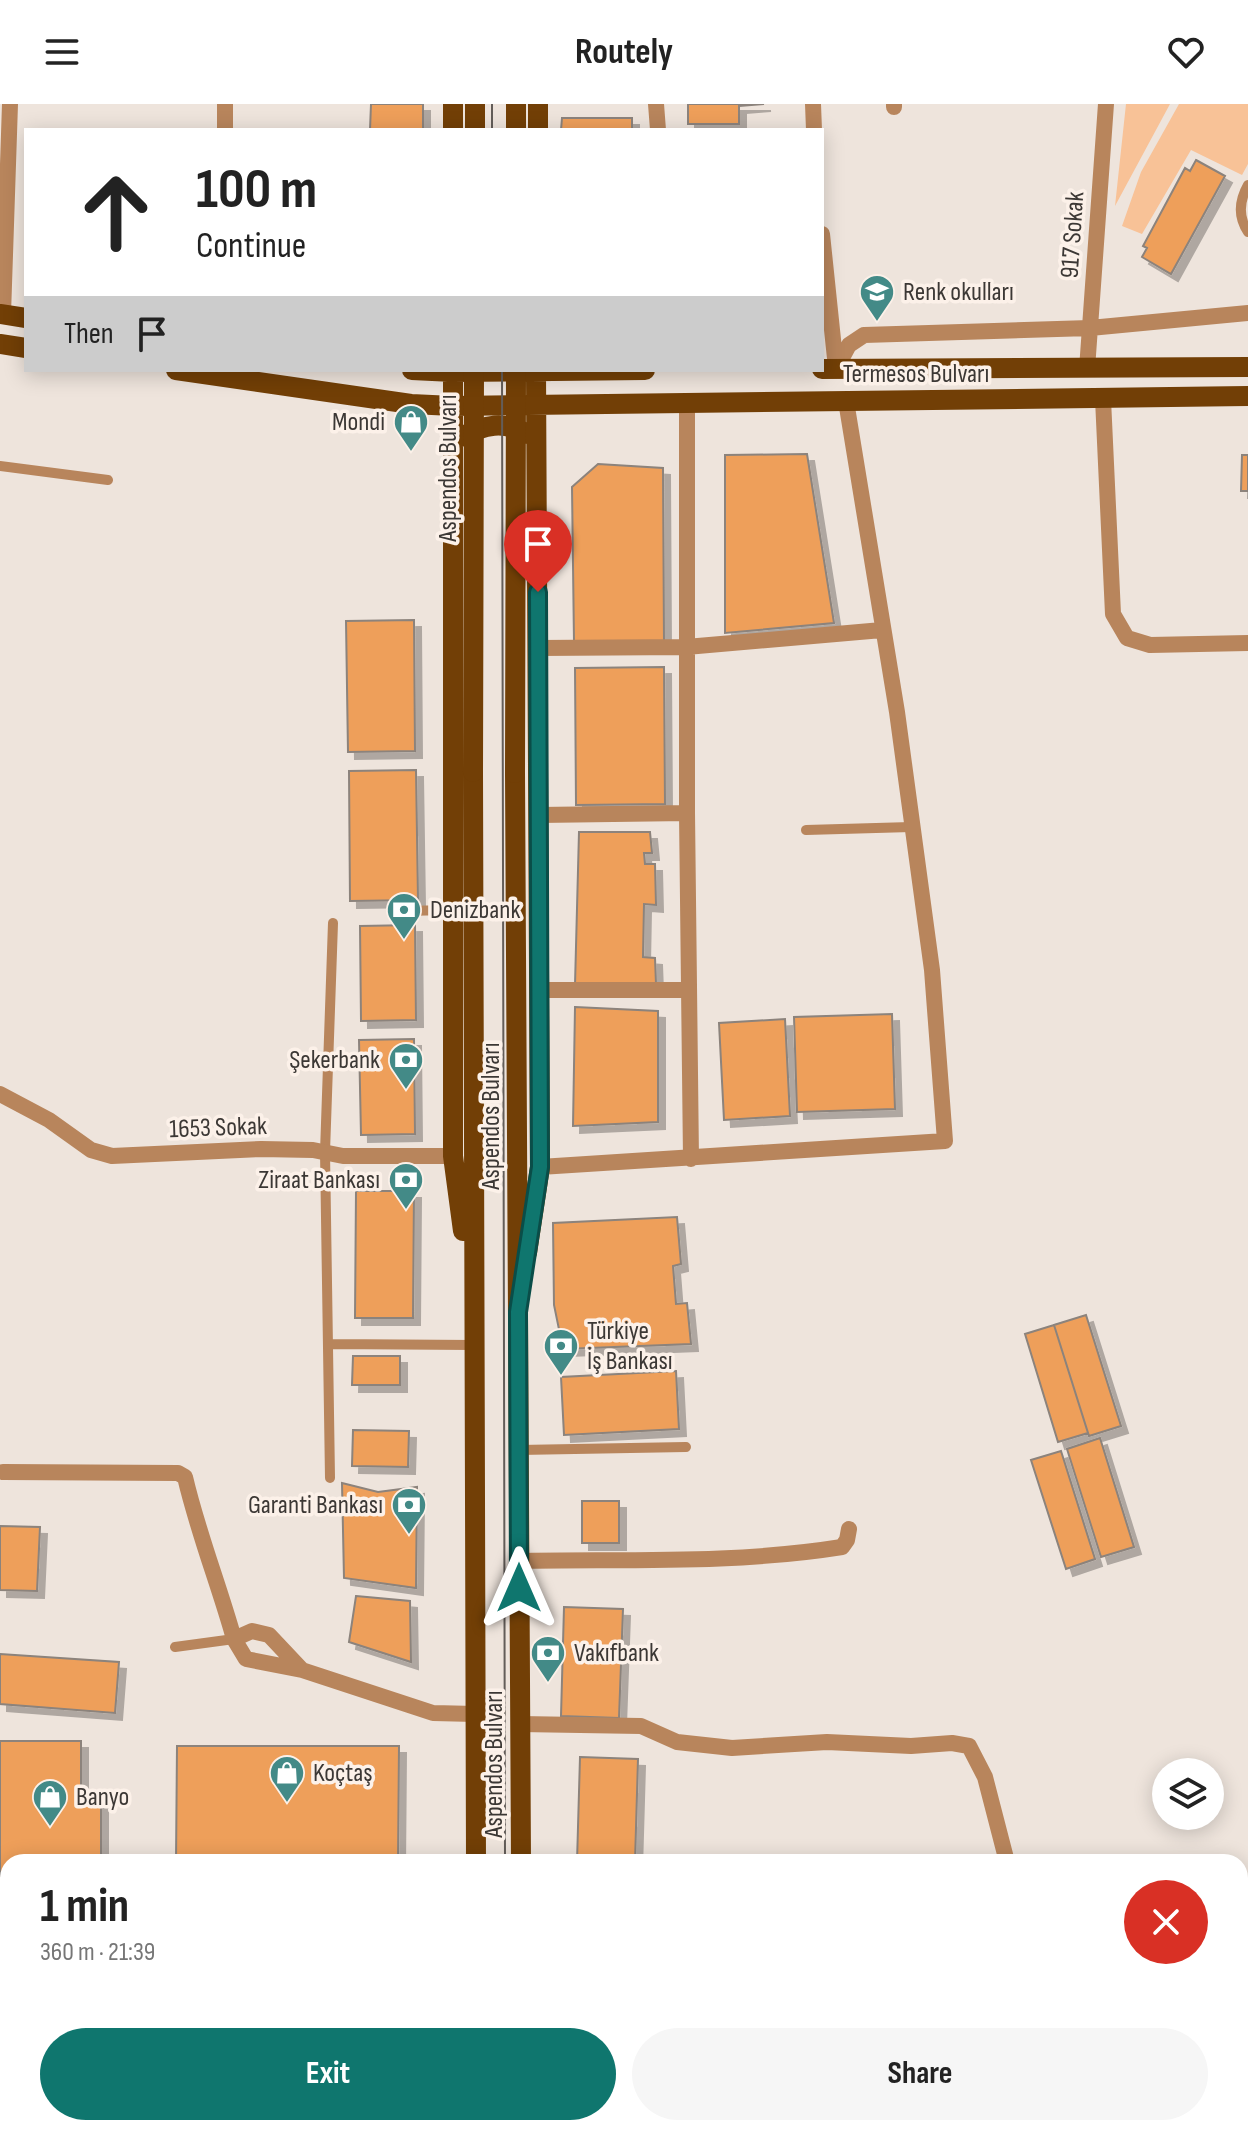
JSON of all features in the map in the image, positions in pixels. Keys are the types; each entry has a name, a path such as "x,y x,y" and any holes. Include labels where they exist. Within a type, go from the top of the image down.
{"main road":[{"path":"453,104 453,128"},
{"path":"475,104 475,128"},
{"path":"516,104 516,128"},
{"path":"538,104 538,128"},
{"path":"2,315 24,318"},
{"path":"0,344 24,348"},
{"name":"Termesos Bulvarı","path":"829,369 1248,367"},
{"name":"Termesos Bulvarı","path":"190,372 411,404 453,406 1248,396"},
{"path":"453,372 453,1156 473,1318"},
{"name":"Aspendos Bulvarı","path":"474,372 476,1854"},
{"path":"518,1312 540,1167 537,405 530,372"},
{"name":"Aspendos Bulvarı","path":"521,1854 515,773 530,372"},
{"path":"453,459 461,437 482,426 505,424 526,433 537,451"}],"street":[{"path":"2,315 10,104"},
{"path":"225,104 225,128"},
{"path":"656,104 658,128"},
{"path":"813,104 814,128"},
{"name":"917 Sokak","path":"1087,369 1106,104"},
{"path":"824,273 829,369"},
{"path":"829,369 849,345 864,335 1090,328 1248,313"},
{"path":"1103,399 1113,614 1127,638 1150,645 1248,643"},
{"path":"540,1167 945,1141 932,970 897,712 846,401"},
{"path":"687,403 691,1159"},
{"path":"539,648 686,647 882,630"},
{"path":"539,815 687,813"},
{"path":"539,990 689,990"},
{"name":"1653 Sokak","path":"0,1094 49,1120 91,1150 112,1156 261,1149 325,1152 343,1156 453,1156"},
{"path":"3,1472 178,1473 185,1477 193,1513 218,1581 234,1639 246,1659 302,1670 433,1713 475,1714"},
{"path":"519,1561 810,1552 842,1547 849,1529"},
{"path":"234,1639 252,1631 269,1635 302,1670"},
{"path":"520,1724 641,1726 677,1742 732,1748 827,1742 911,1746 952,1743 969,1746 985,1777 1005,1854"}],"lane":[{"path":"1248,185 1241,198 1241,222 1248,232"},
{"path":"0,466 108,480"},
{"path":"806,830 911,827"},
{"path":"401,911 453,910"},
{"path":"330,1478 325,1152 333,923"},
{"path":"328,1344 473,1345"},
{"path":"519,1450 686,1447"},
{"path":"175,1647 234,1639"}],"shaded area":[{"path":"1126,104 1170,104 1115,206"},
{"path":"1179,104 1248,104 1248,164 1242,175 1191,150 1142,234 1122,226 1141,172"}],"building":[{"path":"371,104 423,104 423,128 370,128"},
{"path":"688,104 764,104 739,106 739,124 688,124"},
{"path":"562,118 632,118 632,128 561,128"},
{"path":"1196,160 1225,176 1171,274 1142,257 1147,248 1143,246 1185,168 1190,171"},
{"path":"807,454 834,623 725,633 725,455"},
{"path":"1242,455 1248,455 1248,491 1241,491"},
{"path":"598,464 663,468 664,642 574,642 572,487"},
{"path":"414,620 415,751 348,752 346,621"},
{"path":"664,667 665,804 576,805 575,668"},
{"path":"416,770 418,900 350,901 349,771"},
{"path":"579,832 650,832 652,853 644,853 645,864 655,864 656,905 644,904 643,957 655,958 656,984 575,985"},
{"path":"415,925 416,1020 361,1021 360,926"},
{"path":"575,1007 658,1011 658,1122 573,1126"},
{"path":"892,1014 895,1109 797,1112 794,1017"},
{"path":"785,1019 790,1116 724,1120 719,1023"},
{"path":"414,1039 415,1134 361,1135 359,1040"},
{"path":"356,1191 414,1191 413,1318 355,1318"},
{"path":"677,1217 681,1264 673,1266 676,1304 687,1303 691,1344 563,1349 554,1305 553,1223"},
{"path":"1086,1315 1121,1426 1089,1436 1054,1325"},
{"path":"1054,1325 1088,1433 1058,1442 1025,1334"},
{"path":"353,1356 400,1356 400,1385 352,1385"},
{"path":"676,1371 679,1429 564,1435 561,1377"},
{"path":"353,1430 409,1431 408,1467 352,1466"},
{"path":"1100,1438 1134,1547 1101,1557 1067,1449"},
{"path":"1061,1451 1095,1559 1066,1569 1031,1460"},
{"path":"342,1483 378,1492 417,1487 416,1588 344,1578"},
{"path":"582,1501 619,1501 619,1543 582,1543"},
{"path":"0,1526 40,1527 37,1591 0,1590"},
{"path":"356,1596 410,1601 411,1662 349,1642"},
{"path":"564,1607 623,1609 619,1718 561,1716"},
{"path":"0,1654 119,1662 115,1713 0,1704"},
{"name":"Banyo","path":"0,1741 81,1741 81,1794 101,1794 101,1854 0,1854"},
{"name":"Koçtaş","path":"177,1746 399,1746 398,1854 176,1854"},
{"path":"580,1757 638,1759 635,1854 577,1854"}],"tram line":[{"path":"492,104 492,128"},
{"path":"502,372 505,1854"}],"place":[{"name":"Renk okulları","path":"877,323"},
{"name":"Mondi","path":"411,453"},
{"name":"Denizbank","path":"404,941"},
{"name":"Şekerbank","path":"406,1091"},
{"name":"Ziraat Bankası","path":"406,1211"},
{"name":"Türkiye İş Bankası","path":"561,1377"},
{"name":"Garanti Bankası","path":"409,1536"},
{"name":"Vakıfbank","path":"548,1684"},
{"name":"Koçtaş","path":"287,1804"},
{"name":"Banyo","path":"50,1828"}],"route":[{"path":"519,1588 518,1312 540,1167 538,592"}]}
